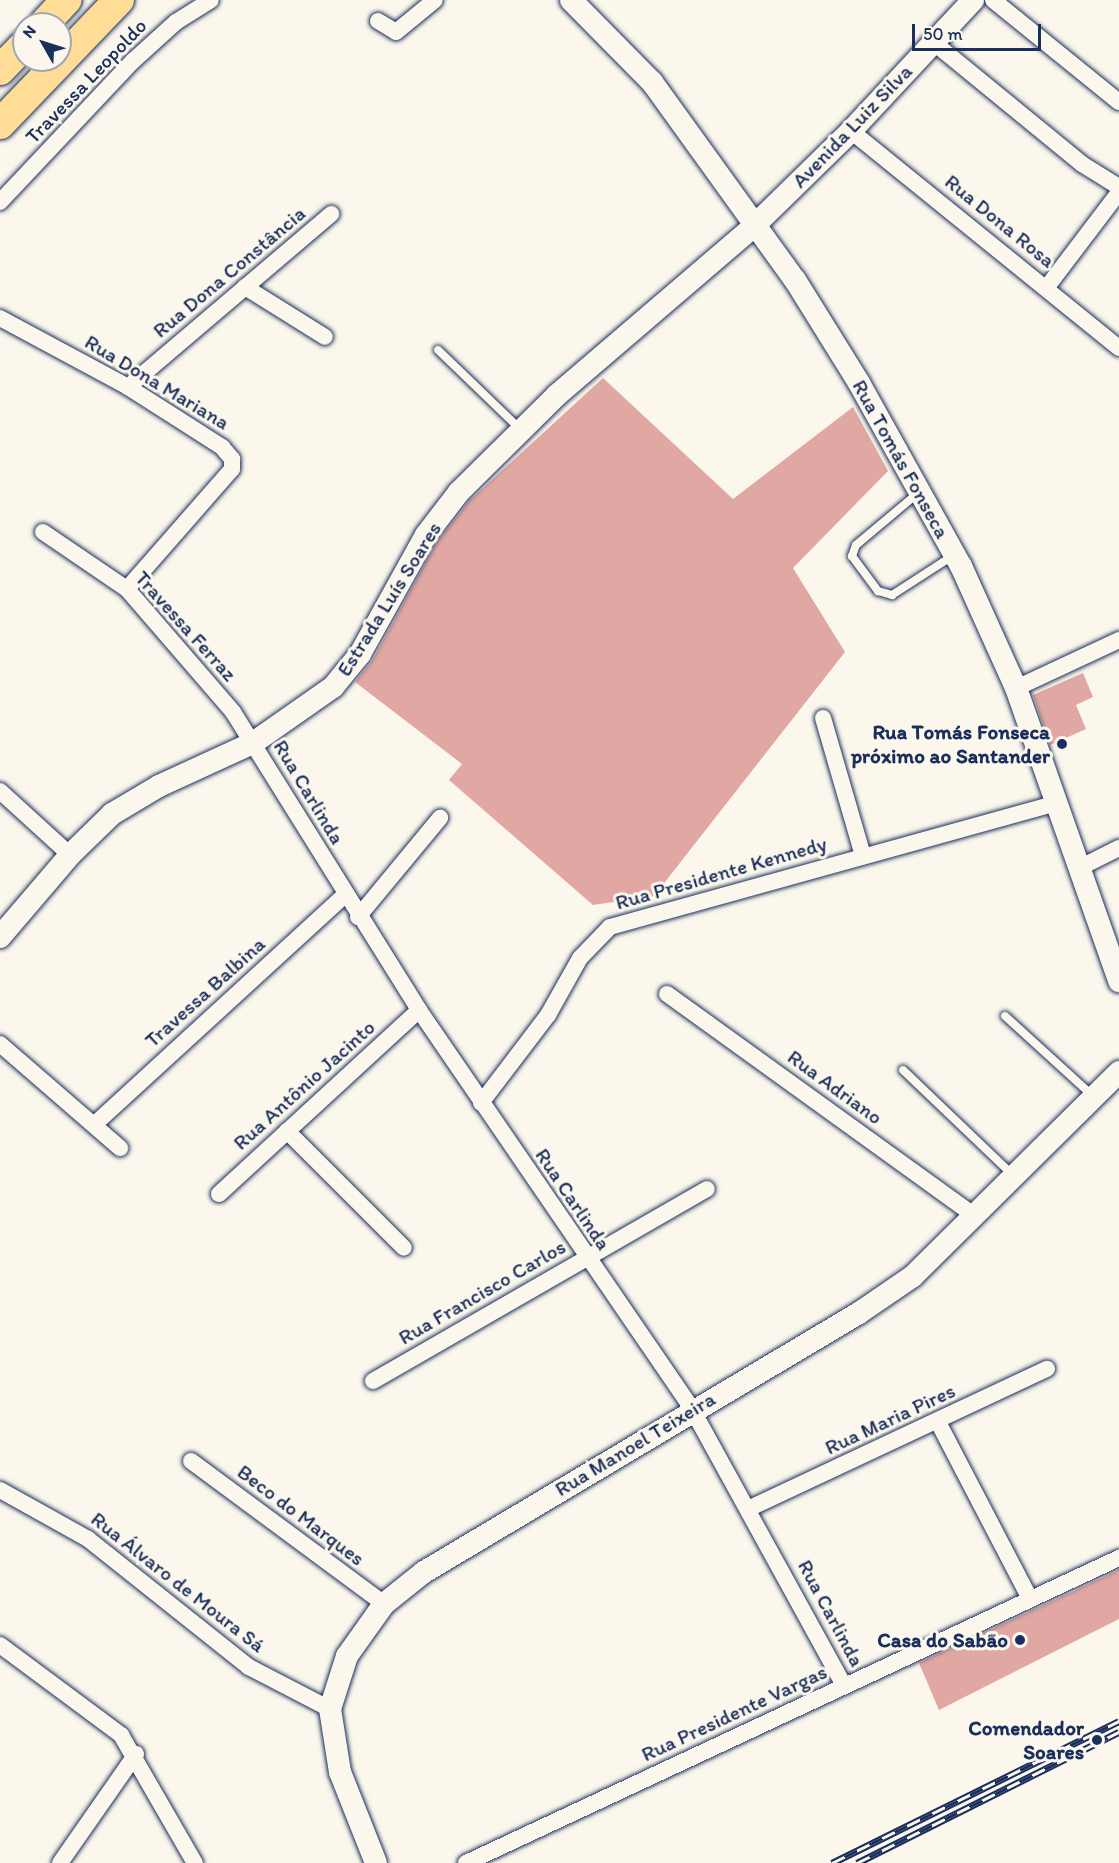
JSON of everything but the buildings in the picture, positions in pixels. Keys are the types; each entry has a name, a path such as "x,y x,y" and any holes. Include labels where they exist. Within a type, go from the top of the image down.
{"highway":[{"path":"55,12 66,0"},
{"path":"0,123 119,0"},
{"path":"0,70 12,58"}],"main road":[{"name":"Rua Tomás Fonseca","path":"571,0 652,82 801,290 954,554 1016,688 1119,981"},
{"name":"Avenida Luiz Silva","path":"754,225 851,131 973,0"},
{"name":"Estrada Luís Soares","path":"0,937 70,855 112,814 159,786 253,743 333,687 360,654 426,535 459,492 520,430 754,225"},
{"name":"Rua Manoel Teixeira","path":"376,1863 340,1772 330,1709 347,1656 384,1604 424,1572 692,1409 860,1313 913,1276 1119,1072"},
{"path":"1093,1096 1119,1095"}],"street":[{"name":"Travessa Leopoldo","path":"0,202 133,61 176,22 211,0"},
{"path":"378,21 396,32 435,0"},
{"path":"993,0 1119,102"},
{"path":"933,42 1082,164 1119,187"},
{"name":"Rua Dona Rosa","path":"851,131 1047,287 1119,348"},
{"path":"1047,287 1119,192"},
{"name":"Rua Dona Constância","path":"128,387 331,214"},
{"path":"245,287 325,337"},
{"name":"Rua Dona Mariana","path":"0,318 128,387 222,447 232,459 232,468 127,589"},
{"name":"Travessa Ferraz","path":"43,532 127,589 233,712 253,743"},
{"path":"1016,688 1119,640"},
{"path":"823,718 863,856"},
{"name":"Rua Carlinda","path":"253,743 358,917 419,1010 584,1258 692,1409 750,1508 844,1686"},
{"path":"0,790 70,855"},
{"name":"Rua Presidente Kennedy","path":"481,1103 548,1015 580,958 610,927 1055,804"},
{"path":"358,917 440,818"},
{"path":"1079,868 1119,848"},
{"name":"Travessa Balbina","path":"96,1123 345,895"},
{"name":"Rua Adriano","path":"667,994 976,1216"},
{"name":"Rua Antônio Jacinto","path":"219,1194 419,1010"},
{"path":"0,1044 96,1123 120,1148"},
{"path":"287,1131 404,1248"},
{"name":"Rua Francisco Carlos","path":"373,1381 707,1189"},
{"name":"Rua Maria Pires","path":"750,1508 1047,1369"},
{"path":"938,1422 1030,1599"},
{"name":"Beco do Marques","path":"191,1461 384,1604"},
{"name":"Rua Álvaro de Moura Sá","path":"0,1490 88,1539 249,1667 330,1709"},
{"name":"Rua Presidente Vargas","path":"466,1863 1119,1558"},
{"path":"0,1645 99,1717 135,1754 195,1863"},
{"path":"60,1863 135,1754"}],"lane":[{"path":"438,350 520,430"},
{"path":"919,492 856,545 852,556 878,591 892,595 954,554"},
{"path":"1005,1016 1093,1096"},
{"path":"903,1070 1015,1177"}],"railway":[{"path":"832,1863 1119,1721"},
{"path":"857,1863 1119,1732"}],"place":[{"name":"Rua Tomás Fonseca próximo ao Santander","path":"1062,744"},
{"name":"Casa do Sabão","path":"1020,1640"},
{"name":"Comendador Soares","path":"1097,1740"}]}
